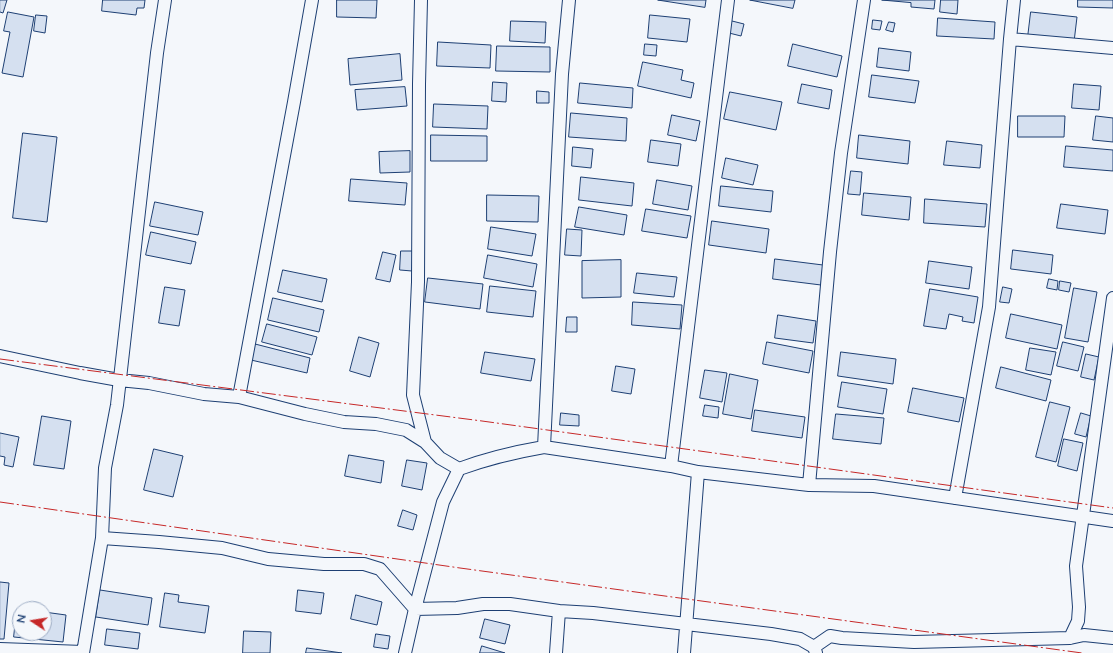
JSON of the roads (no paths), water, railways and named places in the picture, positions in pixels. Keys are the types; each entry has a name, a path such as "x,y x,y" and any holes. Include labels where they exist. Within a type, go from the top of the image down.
{"street":[{"path":"0,649 83,653 102,538 105,468 115,419 120,380 157,53 165,0"},
{"path":"239,396 293,110 312,0"},
{"path":"421,0 418,282 412,396 425,442"},
{"path":"544,447 562,74 570,0"},
{"path":"672,466 728,0"},
{"path":"809,485 830,252 841,153 864,0"},
{"path":"955,498 989,307 1014,0"},
{"path":"1010,39 1113,48"},
{"path":"1070,638 1078,621 1079,607 1076,566 1113,298"},
{"path":"0,356 120,380 149,383 204,394 239,396 305,414 344,422 376,424 406,430 425,442 440,458 459,469"},
{"path":"405,653 443,502 459,469 480,461 526,450 544,447 672,466 698,472 809,485 874,486 1113,521"},
{"path":"684,653 685,624 698,472"},
{"path":"102,538 222,548 268,559 324,564 364,564 380,569 415,609"},
{"path":"415,609 456,608 483,604 510,604 559,611 593,613 771,634 800,639 815,650 830,636 914,642 1070,638 1084,635 1113,638"},
{"path":"556,653 559,611"}]}
